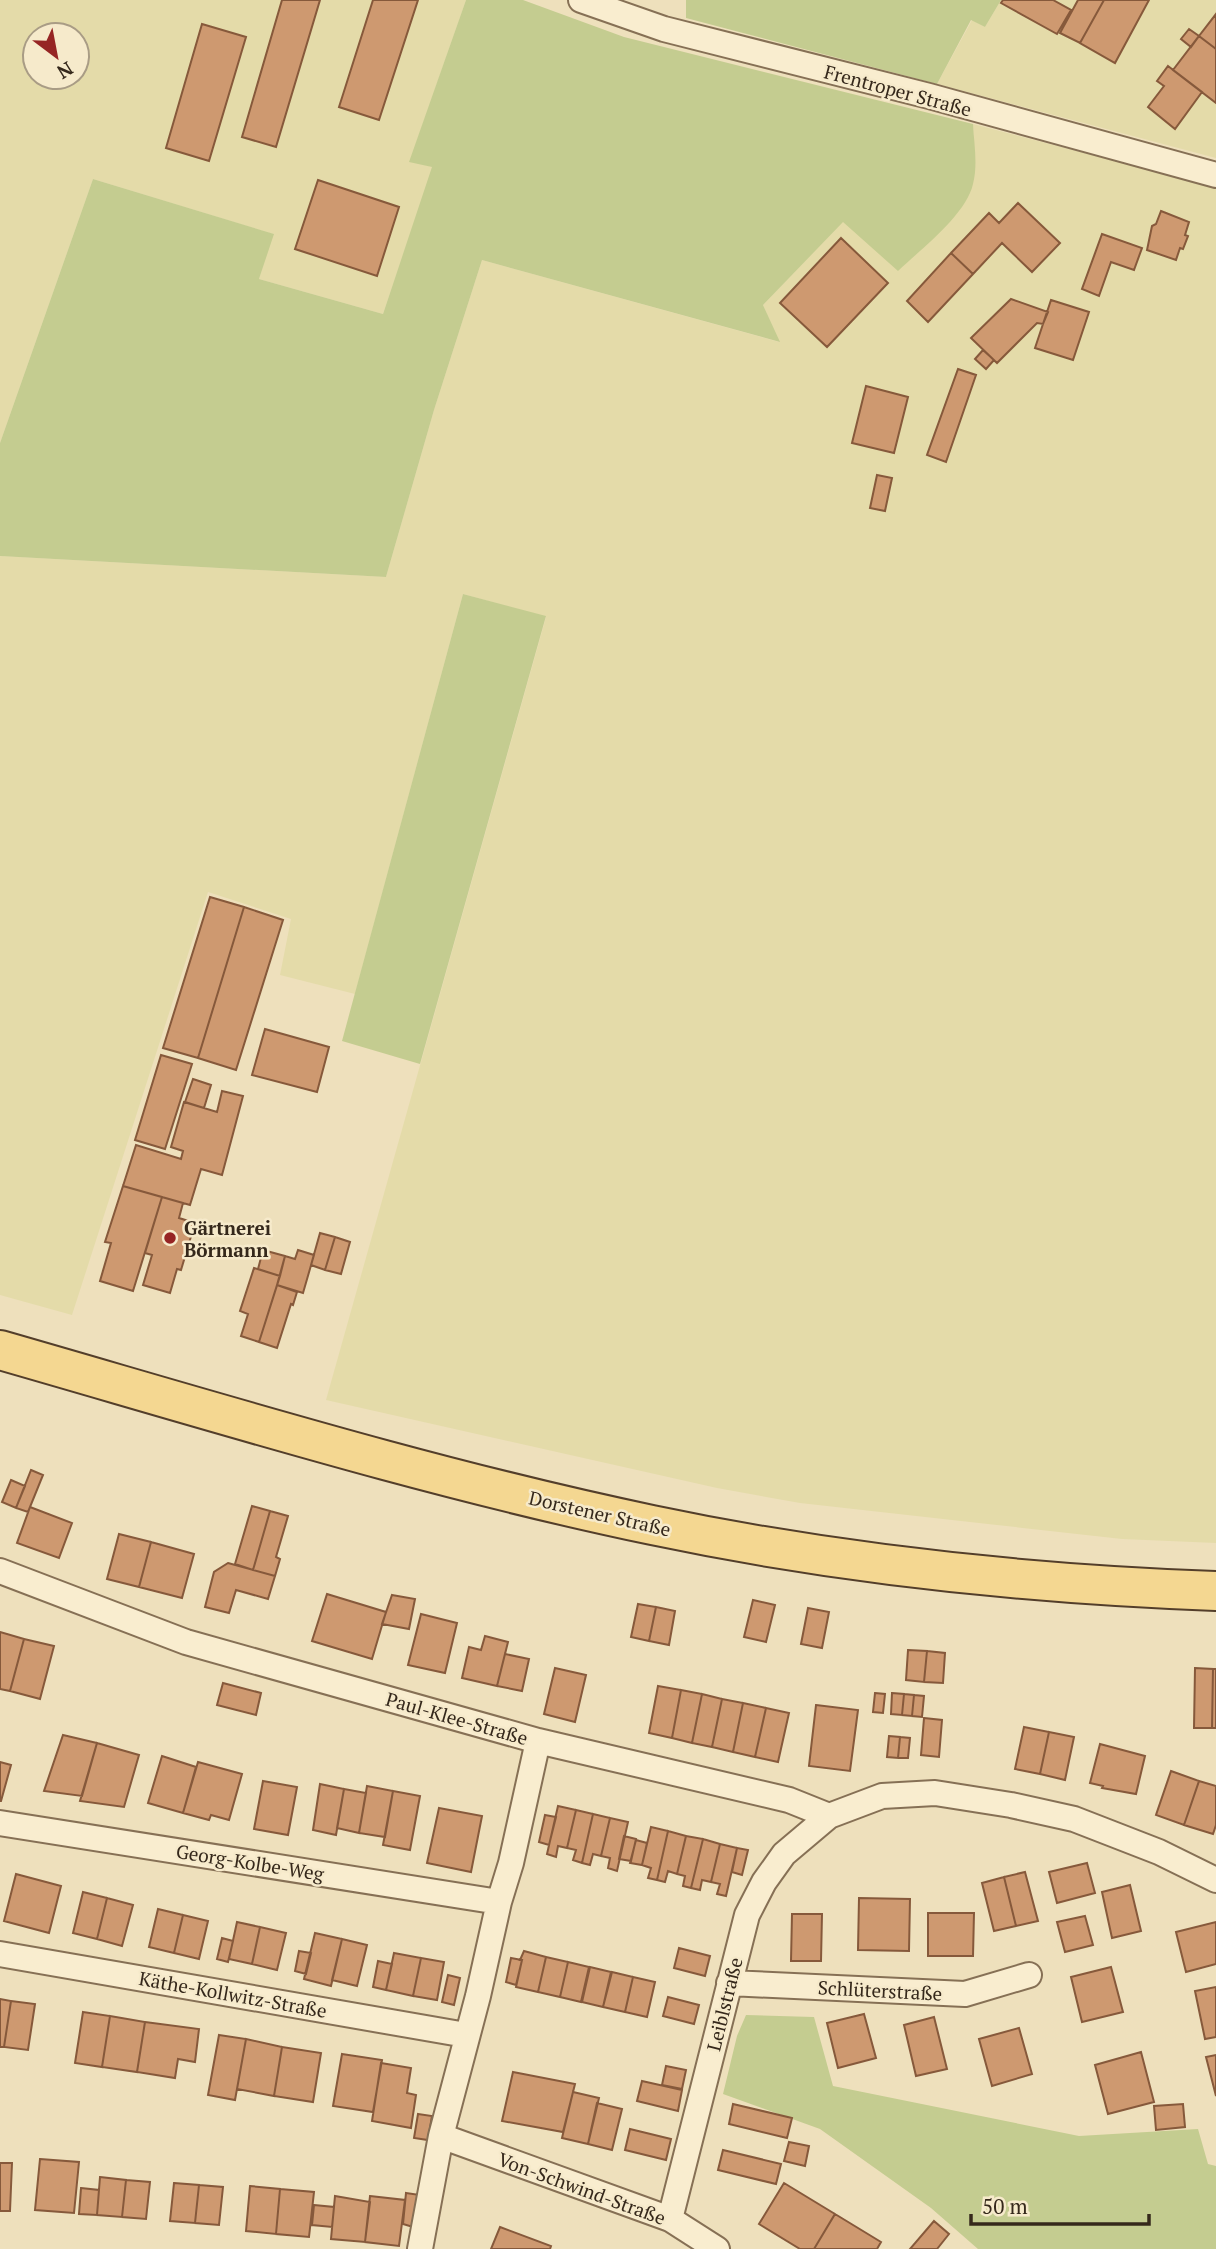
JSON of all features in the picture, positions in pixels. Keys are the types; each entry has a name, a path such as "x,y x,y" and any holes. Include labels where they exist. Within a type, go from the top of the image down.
{"main road":[{"name":"Dorstener Straße","path":"0,1350 489,1487 654,1525 782,1550 910,1568 1216,1591"}],"street":[{"name":"Frentroper Straße","path":"581,0 664,29 929,96 1216,175"},
{"name":"Paul-Klee-Straße","path":"0,1571 186,1642 538,1741 511,1863 442,2136 421,2249"},
{"path":"538,1741 789,1800 829,1816"},
{"name":"Leiblstraße","path":"670,2219 747,1915 764,1882 784,1854 829,1816 882,1796 895,1795 935,1793 1011,1805 1074,1819 1159,1852 1216,1880"},
{"name":"Georg-Kolbe-Weg","path":"0,1823 499,1902"},
{"name":"Käthe-Kollwitz-Straße","path":"0,1954 467,2035"},
{"name":"Schlüterstraße","path":"729,1983 965,1994 1029,1975"},
{"name":"Von-Schwind-Straße","path":"442,2136 670,2219 717,2249"}],"shaded area":[{"path":"0,0 466,0 410,161 433,167 383,314 259,279 273,234 93,179 0,443"},
{"path":"1001,0 1216,0 1216,158 937,84 972,20 985,27"},
{"path":"973,124 1216,187 1216,1543 1122,1539 800,1503 717,1488 326,1400 546,617 463,594 355,994 280,975 291,919 208,892 72,1315 0,1295 0,556 386,577 434,410 482,260 779,342 763,305 843,221 975,168"}],"green space":[{"path":"466,0 523,0 624,37 973,124 975,169 969,196 942,231 898,271 843,222 763,305 780,342 482,260 434,410 386,577 0,556 0,443 93,179 274,234 259,279 383,314 432,167 409,162"},
{"path":"686,0 1001,0 985,27 971,20 937,84 686,18"},
{"path":"463,594 546,616 420,1064 342,1041"},
{"path":"746,2015 814,2017 833,2086 1079,2136 1198,2129 1208,2164 1216,2166 1216,2249 978,2249 931,2208 820,2129 723,2094 737,2036"}],"building":[{"path":"282,0 320,0 276,147 242,137"},
{"path":"373,0 418,0 379,120 339,107"},
{"path":"1003,0 1053,0 1071,10 1057,34 1001,3"},
{"path":"1078,0 1104,0 1080,43 1060,33"},
{"path":"1104,0 1149,0 1115,63 1080,43"},
{"path":"1216,14 1216,49 1199,36"},
{"path":"202,24 246,37 209,161 166,148"},
{"path":"1189,29 1199,36 1191,47 1181,39"},
{"path":"1199,36 1216,49 1216,103 1173,70"},
{"path":"1168,66 1202,92 1175,129 1148,107 1164,86 1157,81"},
{"path":"318,180 399,207 377,276 295,249"},
{"path":"1018,203 1060,243 1032,272 1002,243 973,274 951,253 989,213 999,223"},
{"path":"1161,211 1189,222 1185,235 1188,236 1176,260 1147,250 1152,226 1156,224"},
{"path":"1102,234 1142,248 1134,270 1111,262 1099,296 1082,289"},
{"path":"841,238 888,283 827,347 780,303"},
{"path":"951,253 973,274 928,322 907,301"},
{"path":"1011,299 1048,312 1043,324 1037,323 997,363 971,338"},
{"path":"1051,300 1089,312 1073,360 1035,348"},
{"path":"983,350 994,360 986,369 975,359"},
{"path":"958,369 976,375 946,462 927,455"},
{"path":"866,386 908,397 894,453 852,443"},
{"path":"877,475 892,478 885,511 870,508"},
{"path":"210,897 244,907 198,1058 163,1048"},
{"path":"244,907 283,920 236,1070 198,1058"},
{"path":"265,1029 329,1047 317,1092 252,1075"},
{"path":"161,1055 192,1064 165,1149 135,1140"},
{"path":"193,1079 211,1085 204,1108 185,1102"},
{"path":"222,1091 243,1096 222,1175 201,1169 190,1205 123,1186 136,1145 181,1159 183,1151 171,1147 184,1102 217,1112"},
{"path":"123,1186 162,1197 133,1291 100,1281 111,1243 105,1242"},
{"name":"Gärtnerei Börmann","path":"162,1197 183,1203 179,1218 195,1223 181,1270 177,1269 170,1293 143,1285 152,1255 145,1253"},
{"path":"320,1233 335,1237 325,1270 311,1265"},
{"path":"335,1237 350,1242 341,1274 325,1270"},
{"path":"263,1250 285,1256 280,1276 258,1269"},
{"path":"298,1250 314,1255 303,1293 277,1285 285,1256 295,1259"},
{"path":"254,1268 280,1276 259,1342 241,1336 248,1314 240,1311"},
{"path":"277,1285 297,1292 277,1348 259,1342"},
{"path":"31,1470 43,1475 28,1512 16,1508"},
{"path":"11,1480 25,1486 16,1508 2,1502"},
{"path":"252,1506 270,1511 253,1570 235,1564"},
{"path":"30,1507 72,1523 59,1558 17,1543"},
{"path":"270,1511 288,1516 276,1557 280,1559 275,1576 253,1570"},
{"path":"119,1534 151,1542 139,1587 107,1579"},
{"path":"151,1542 194,1554 182,1598 139,1587"},
{"path":"228,1563 275,1576 268,1599 236,1590 229,1613 205,1607 214,1572"},
{"path":"327,1594 386,1612 372,1659 312,1641"},
{"path":"392,1595 415,1599 409,1629 382,1624"},
{"path":"753,1600 775,1605 766,1642 744,1637"},
{"path":"638,1604 656,1607 649,1641 631,1637"},
{"path":"656,1607 675,1611 669,1645 649,1641"},
{"path":"808,1608 829,1612 822,1648 801,1644"},
{"path":"421,1614 457,1623 445,1673 408,1665"},
{"path":"0,1632 24,1639 10,1691 0,1689"},
{"path":"485,1636 508,1642 497,1686 462,1678 469,1647 481,1650"},
{"path":"24,1639 54,1646 40,1699 10,1691"},
{"path":"908,1650 927,1651 924,1682 906,1680"},
{"path":"927,1651 945,1653 943,1683 924,1682"},
{"path":"505,1654 529,1659 522,1691 497,1686"},
{"path":"555,1668 586,1675 575,1722 544,1714"},
{"path":"1195,1668 1213,1669 1212,1728 1194,1728"},
{"path":"1213,1669 1216,1669 1216,1728 1212,1728"},
{"path":"223,1683 261,1693 256,1715 217,1705"},
{"path":"658,1686 681,1690 672,1738 649,1733"},
{"path":"681,1690 702,1694 692,1743 672,1738"},
{"path":"875,1693 885,1694 883,1713 873,1712"},
{"path":"892,1693 904,1694 902,1715 891,1714"},
{"path":"702,1694 722,1699 712,1747 692,1743"},
{"path":"904,1694 914,1695 912,1716 902,1715"},
{"path":"914,1695 924,1696 922,1717 912,1716"},
{"path":"722,1699 743,1703 733,1752 712,1747"},
{"path":"743,1703 766,1708 755,1757 733,1752"},
{"path":"816,1705 858,1710 850,1771 809,1766"},
{"path":"766,1708 789,1713 778,1762 755,1757"},
{"path":"924,1718 942,1720 939,1757 921,1755"},
{"path":"1024,1727 1049,1732 1040,1774 1015,1769"},
{"path":"1049,1732 1074,1737 1065,1780 1040,1774"},
{"path":"63,1735 97,1743 82,1796 44,1791"},
{"path":"889,1736 900,1737 898,1758 887,1757"},
{"path":"900,1737 910,1738 908,1758 898,1758"},
{"path":"97,1743 139,1755 124,1807 80,1801"},
{"path":"1100,1744 1145,1756 1136,1794 1090,1783"},
{"path":"162,1756 196,1767 183,1813 148,1803"},
{"path":"0,1762 11,1765 1,1801 0,1801"},
{"path":"198,1762 242,1774 229,1820 211,1815 209,1820 183,1813"},
{"path":"1171,1771 1199,1781 1184,1825 1156,1815"},
{"path":"263,1781 297,1787 288,1835 254,1829"},
{"path":"1199,1781 1216,1786 1216,1825 1213,1834 1184,1825"},
{"path":"320,1784 344,1789 336,1835 313,1830"},
{"path":"367,1786 393,1791 385,1837 359,1833"},
{"path":"344,1789 366,1793 359,1833 337,1828"},
{"path":"393,1791 420,1796 410,1850 383,1845"},
{"path":"558,1806 576,1810 567,1848 558,1846 556,1857 547,1854"},
{"path":"439,1808 482,1816 471,1872 427,1863"},
{"path":"576,1810 593,1814 582,1863 573,1860 576,1850 567,1848"},
{"path":"593,1814 610,1818 601,1856 593,1854 590,1865 582,1863"},
{"path":"545,1815 556,1817 549,1845 539,1842"},
{"path":"610,1818 628,1822 617,1871 608,1868 610,1858 601,1856"},
{"path":"651,1827 668,1831 657,1880 648,1878 651,1868 642,1865"},
{"path":"668,1831 686,1836 677,1874 668,1871 665,1882 657,1880"},
{"path":"624,1836 636,1839 631,1861 619,1859"},
{"path":"686,1836 703,1839 691,1888 683,1886 685,1876 677,1874"},
{"path":"703,1839 720,1844 711,1882 702,1880 700,1890 691,1888"},
{"path":"636,1840 647,1843 642,1865 630,1863"},
{"path":"720,1844 737,1848 726,1896 717,1894 720,1884 711,1882"},
{"path":"737,1848 748,1850 742,1875 732,1872"},
{"path":"1087,1863 1095,1893 1057,1903 1049,1872"},
{"path":"1025,1872 1038,1921 1016,1926 1004,1877"},
{"path":"16,1874 61,1886 49,1933 4,1921"},
{"path":"1004,1877 1016,1926 994,1931 982,1883"},
{"path":"1130,1885 1141,1931 1112,1938 1102,1892"},
{"path":"83,1892 107,1898 97,1939 73,1933"},
{"path":"107,1898 133,1905 122,1946 97,1939"},
{"path":"859,1898 910,1899 909,1951 858,1950"},
{"path":"158,1909 183,1915 174,1953 149,1947"},
{"path":"928,1913 974,1913 973,1956 928,1956"},
{"path":"792,1914 822,1914 821,1961 791,1961"},
{"path":"183,1915 208,1921 199,1959 174,1953"},
{"path":"1085,1916 1093,1945 1065,1952 1057,1922"},
{"path":"237,1922 260,1927 252,1964 229,1959"},
{"path":"1216,1922 1216,1964 1186,1972 1176,1932"},
{"path":"260,1927 286,1933 277,1970 252,1964"},
{"path":"315,1933 342,1939 331,1986 304,1979"},
{"path":"222,1938 233,1941 228,1962 217,1959"},
{"path":"342,1939 367,1945 357,1986 332,1980"},
{"path":"679,1948 710,1956 705,1976 674,1968"},
{"path":"299,1951 311,1953 306,1974 295,1971"},
{"path":"524,1951 546,1957 538,1992 516,1987"},
{"path":"394,1953 421,1958 413,1996 386,1990"},
{"path":"546,1957 568,1962 560,1997 538,1992"},
{"path":"421,1958 444,1962 437,2000 413,1996"},
{"path":"511,1958 522,1960 516,1985 506,1982"},
{"path":"378,1961 392,1964 386,1990 373,1987"},
{"path":"568,1962 589,1967 581,2002 560,1997"},
{"path":"590,1967 611,1972 603,2007 582,2002"},
{"path":"1111,1967 1123,2012 1082,2022 1071,1977"},
{"path":"612,1972 633,1977 625,2012 603,2007"},
{"path":"448,1975 460,1978 454,2005 442,2002"},
{"path":"633,1977 655,1982 647,2017 625,2012"},
{"path":"1216,1987 1216,2037 1205,2039 1195,1991"},
{"path":"668,1997 699,2005 694,2024 663,2016"},
{"path":"0,1999 11,2001 4,2047 0,2047"},
{"path":"11,2001 35,2004 28,2050 4,2047"},
{"path":"83,2012 110,2016 102,2067 75,2063"},
{"path":"864,2014 876,2058 838,2068 827,2023"},
{"path":"110,2016 145,2022 137,2072 102,2067"},
{"path":"934,2017 947,2069 916,2076 904,2025"},
{"path":"145,2022 199,2029 195,2062 178,2059 175,2078 137,2072"},
{"path":"1019,2028 1032,2074 992,2086 979,2039"},
{"path":"219,2035 246,2039 235,2100 208,2095"},
{"path":"246,2039 282,2047 274,2096 237,2089"},
{"path":"282,2047 321,2053 313,2102 274,2096"},
{"path":"1141,2052 1154,2102 1108,2114 1095,2065"},
{"path":"342,2054 382,2060 373,2112 333,2106"},
{"path":"1216,2055 1216,2096 1206,2057"},
{"path":"381,2063 411,2068 407,2093 416,2095 411,2128 372,2121"},
{"path":"666,2066 686,2070 682,2089 662,2085"},
{"path":"513,2072 575,2084 563,2132 502,2121"},
{"path":"642,2081 682,2090 678,2111 637,2101"},
{"path":"573,2092 599,2098 588,2144 562,2138"},
{"path":"597,2103 622,2109 612,2150 588,2144"},
{"path":"733,2104 792,2118 787,2138 729,2124"},
{"path":"1183,2104 1185,2127 1156,2130 1154,2106"},
{"path":"418,2114 432,2116 428,2140 414,2138"},
{"path":"630,2129 671,2139 666,2160 625,2150"},
{"path":"789,2142 809,2146 805,2166 784,2161"},
{"path":"723,2150 781,2164 776,2184 718,2170"},
{"path":"40,2159 79,2162 74,2213 35,2210"},
{"path":"0,2163 12,2163 10,2211 0,2211"},
{"path":"100,2177 126,2180 122,2217 97,2215"},
{"path":"126,2180 150,2182 146,2219 122,2217"},
{"path":"174,2183 199,2185 195,2223 170,2221"},
{"path":"784,2183 835,2214 814,2249 800,2249 759,2224"},
{"path":"199,2185 223,2187 219,2225 195,2223"},
{"path":"250,2186 280,2189 276,2234 246,2231"},
{"path":"81,2188 99,2190 97,2215 79,2214"},
{"path":"280,2189 314,2192 309,2237 276,2234"},
{"path":"406,2193 420,2195 413,2227 403,2224"},
{"path":"335,2196 370,2202 365,2242 331,2239"},
{"path":"370,2196 405,2200 399,2246 365,2242"},
{"path":"314,2205 334,2207 332,2227 312,2225"},
{"path":"835,2214 881,2242 877,2249 814,2249"},
{"path":"934,2221 949,2234 937,2249 910,2249"},
{"path":"500,2227 551,2246 550,2249 491,2249"}],"place":[{"name":"Gärtnerei Börmann","path":"170,1238"}]}
